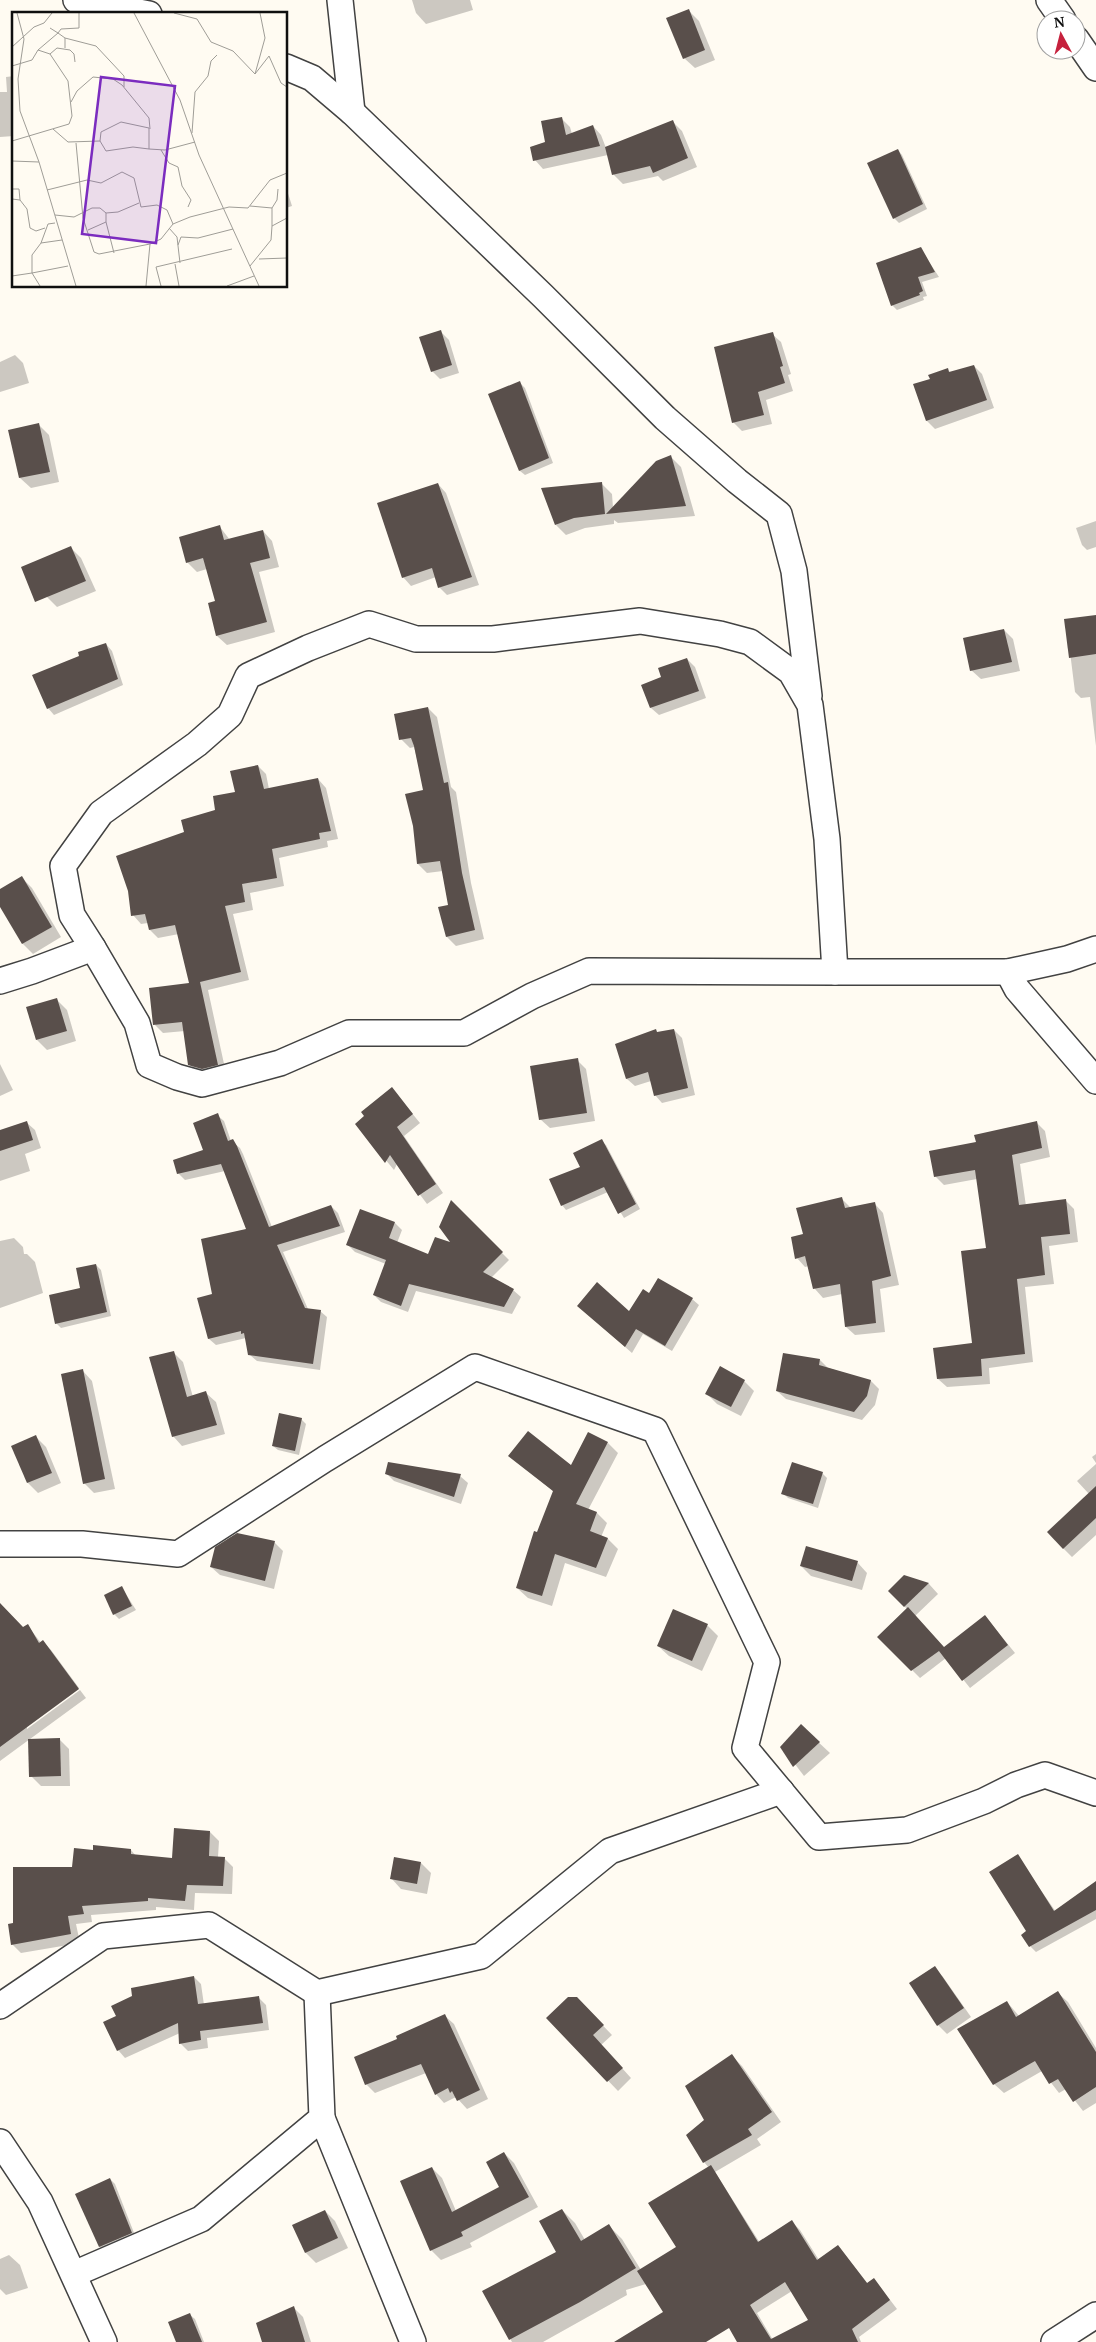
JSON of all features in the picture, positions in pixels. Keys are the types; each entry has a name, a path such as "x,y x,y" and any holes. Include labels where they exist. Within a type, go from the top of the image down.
{"street":[{"path":"76,0 139,12"},
{"path":"340,0 352,112"},
{"path":"1086,54 1096,68"},
{"path":"288,68 312,78 352,112 543,296 665,418 737,481 779,514 794,571 827,839 835,972"},
{"path":"810,705 791,672 750,642 720,634 640,621 493,639 416,639 369,624 308,648 248,676 230,715 197,744 101,813 63,866 72,915 137,1023 149,1065 177,1077 202,1084 280,1063 349,1033 464,1032 532,996 589,970 1008,972 1067,959 1096,949"},
{"path":"0,981 93,948"},
{"path":"1008,972 1017,989 1096,1081"},
{"path":"0,1544 82,1544 178,1554 325,1459 475,1367 655,1430 767,1662 745,1748 819,1837 907,1830 1045,1775 1096,1793"},
{"path":"0,2006 103,1936 208,1925 317,1992 481,1956 610,1852 781,1791"},
{"path":"317,1992 322,2118 414,2342"},
{"path":"74,2274 201,2219 322,2118"},
{"path":"0,2142 40,2202 104,2342"},
{"path":"1054,2342 1096,2315"}],"building":[{"path":"689,9 705,50 683,59 666,18"},
{"path":"562,117 566,135 593,125 600,146 533,161 530,147 545,142 541,121"},
{"path":"673,120 688,158 653,173 650,166 612,175 605,147"},
{"path":"898,149 923,204 893,219 867,163"},
{"path":"921,247 935,272 918,277 923,291 919,293 920,295 891,306 876,263"},
{"path":"441,330 452,365 431,372 419,337"},
{"path":"773,332 783,366 780,367 785,383 758,392 764,415 732,423 714,347"},
{"path":"974,365 987,400 926,421 913,384 930,379 928,375 948,368 949,372"},
{"path":"520,381 549,458 519,471 488,394"},
{"path":"39,423 50,472 19,478 8,430"},
{"path":"671,455 686,506 606,514 656,461"},
{"path":"602,482 605,514 574,518 555,525 541,488"},
{"path":"438,483 472,577 438,588 432,568 402,578 377,503"},
{"path":"220,525 224,540 263,530 270,558 250,563 267,622 216,636 208,603 215,601 203,558 186,563 179,537"},
{"path":"71,546 86,581 35,602 21,567"},
{"path":"1096,615 1096,654 1069,658 1064,619"},
{"path":"1004,629 1012,662 970,671 963,638"},
{"path":"106,643 118,679 47,709 32,675 79,656 78,652"},
{"path":"687,658 699,691 650,708 641,685 661,677 658,668"},
{"path":"428,707 444,783 448,782 462,873 475,930 446,937 438,907 448,905 440,861 417,864 413,826 405,794 423,790 414,746 411,738 399,740 394,714"},
{"path":"258,765 264,789 318,778 331,831 319,833 320,839 272,849 277,878 242,884 245,902 225,906 241,972 200,982 218,1065 202,1069 188,1065 182,1022 153,1025 149,988 189,983 175,925 149,930 145,914 131,916 128,891 116,856 184,832 181,820 215,810 213,796 235,792 230,771"},
{"path":"22,876 52,927 22,944 0,907 0,889"},
{"path":"57,998 67,1031 36,1040 26,1007"},
{"path":"656,1029 657,1032 674,1029 688,1088 654,1096 648,1072 626,1079 615,1044"},
{"path":"578,1058 587,1113 539,1120 530,1066"},
{"path":"392,1087 413,1114 397,1127 436,1184 418,1196 390,1155 385,1163 355,1124 364,1116 361,1112"},
{"path":"218,1113 228,1141 233,1139 237,1146 269,1227 331,1205 340,1226 277,1245 305,1308 321,1310 313,1364 248,1355 244,1333 241,1334 241,1331 208,1339 197,1298 212,1294 201,1239 246,1229 221,1164 177,1174 173,1160 203,1150 193,1123"},
{"path":"27,1121 33,1140 0,1151 0,1130"},
{"path":"1037,1121 1042,1148 1012,1155 1019,1205 1066,1199 1070,1234 1041,1237 1045,1275 1017,1279 1025,1354 981,1359 982,1376 937,1379 933,1348 972,1343 961,1251 986,1248 975,1170 934,1177 929,1151 976,1142 974,1135"},
{"path":"602,1139 636,1204 618,1214 604,1187 561,1206 549,1179 580,1167 573,1153"},
{"path":"842,1197 845,1208 875,1202 891,1276 872,1281 876,1323 845,1327 840,1284 813,1289 805,1256 795,1259 791,1237 803,1234 796,1208"},
{"path":"451,1200 503,1252 483,1272 514,1289 504,1307 409,1284 401,1306 373,1295 386,1260 346,1245 360,1209 395,1222 389,1238 428,1254 435,1237 450,1242 439,1227"},
{"path":"96,1264 107,1312 55,1324 49,1295 80,1288 76,1268"},
{"path":"658,1278 693,1298 665,1346 636,1329 625,1347 577,1306 597,1282 629,1311 643,1289 649,1293"},
{"path":"174,1351 187,1397 206,1391 217,1425 172,1437 149,1357"},
{"path":"783,1353 820,1359 819,1365 871,1380 867,1396 854,1412 776,1391"},
{"path":"720,1366 745,1380 731,1407 705,1394"},
{"path":"83,1369 105,1479 83,1484 61,1374"},
{"path":"279,1413 302,1418 295,1451 272,1446"},
{"path":"528,1431 571,1465 588,1432 608,1442 576,1504 597,1512 590,1531 608,1538 596,1568 555,1554 542,1596 516,1588 534,1531 537,1532 553,1491 508,1456"},
{"path":"36,1435 52,1473 27,1483 11,1446"},
{"path":"388,1462 461,1474 454,1497 385,1474"},
{"path":"792,1462 823,1472 813,1504 781,1494"},
{"path":"1096,1486 1096,1518 1063,1549 1047,1532"},
{"path":"237,1533 275,1541 265,1581 210,1567 215,1547"},
{"path":"806,1546 858,1561 852,1581 800,1566"},
{"path":"904,1575 929,1583 904,1607 888,1591"},
{"path":"122,1586 132,1606 113,1615 104,1595"},
{"path":"0,1603 23,1627 28,1624 39,1643 43,1640 79,1689 0,1747"},
{"path":"908,1607 944,1647 985,1615 1008,1645 962,1681 939,1651 911,1671 877,1637"},
{"path":"673,1609 708,1624 692,1661 657,1646"},
{"path":"801,1724 820,1742 793,1767 780,1747"},
{"path":"60,1738 61,1776 29,1777 28,1739"},
{"path":"174,1828 210,1831 209,1856 225,1857 223,1886 187,1885 185,1901 148,1898 148,1901 82,1906 84,1914 68,1916 71,1934 11,1945 8,1924 13,1923 13,1867 72,1867 74,1848 93,1850 93,1845 131,1849 131,1854 172,1858"},
{"path":"1018,1854 1054,1911 1096,1881 1096,1910 1029,1947 1021,1935 1026,1931 989,1872"},
{"path":"394,1857 421,1862 417,1884 390,1879"},
{"path":"935,1966 964,2008 937,2026 909,1983"},
{"path":"194,1976 198,2004 259,1996 263,2023 200,2031 201,2040 179,2044 178,2023 117,2051 103,2022 116,2016 111,2006 132,1996 131,1988"},
{"path":"1058,1991 1096,2052 1096,2087 1073,2102 1058,2079 1049,2084 1035,2061 993,2085 957,2029 1007,2001 1016,2017"},
{"path":"568,1997 577,1997 604,2025 593,2035 623,2068 607,2082 546,2018"},
{"path":"445,2014 480,2090 457,2101 452,2091 450,2093 448,2088 435,2095 421,2064 365,2085 354,2057 397,2039 396,2036"},
{"path":"732,2054 772,2112 748,2129 752,2135 703,2163 686,2135 704,2120 685,2086"},
{"path":"504,2152 529,2197 461,2232 463,2236 430,2251 400,2181 432,2167 452,2212 499,2187 486,2162"},
{"path":"711,2165 758,2242 792,2220 817,2260 838,2245 867,2283 874,2278 890,2300 852,2329 858,2342 737,2342 729,2328 706,2342 614,2342 663,2312 637,2271 676,2247 648,2203","holes":["785,2282 808,2320 771,2339 750,2305"]},
{"path":"110,2178 132,2233 99,2247 75,2194"},
{"path":"562,2209 581,2241 609,2224 636,2268 580,2302 509,2340 482,2291 556,2252 539,2221"},
{"path":"325,2210 338,2238 305,2253 292,2225"},
{"path":"294,2306 305,2342 262,2342 256,2323"},
{"path":"190,2313 202,2342 176,2342 168,2322"}]}
